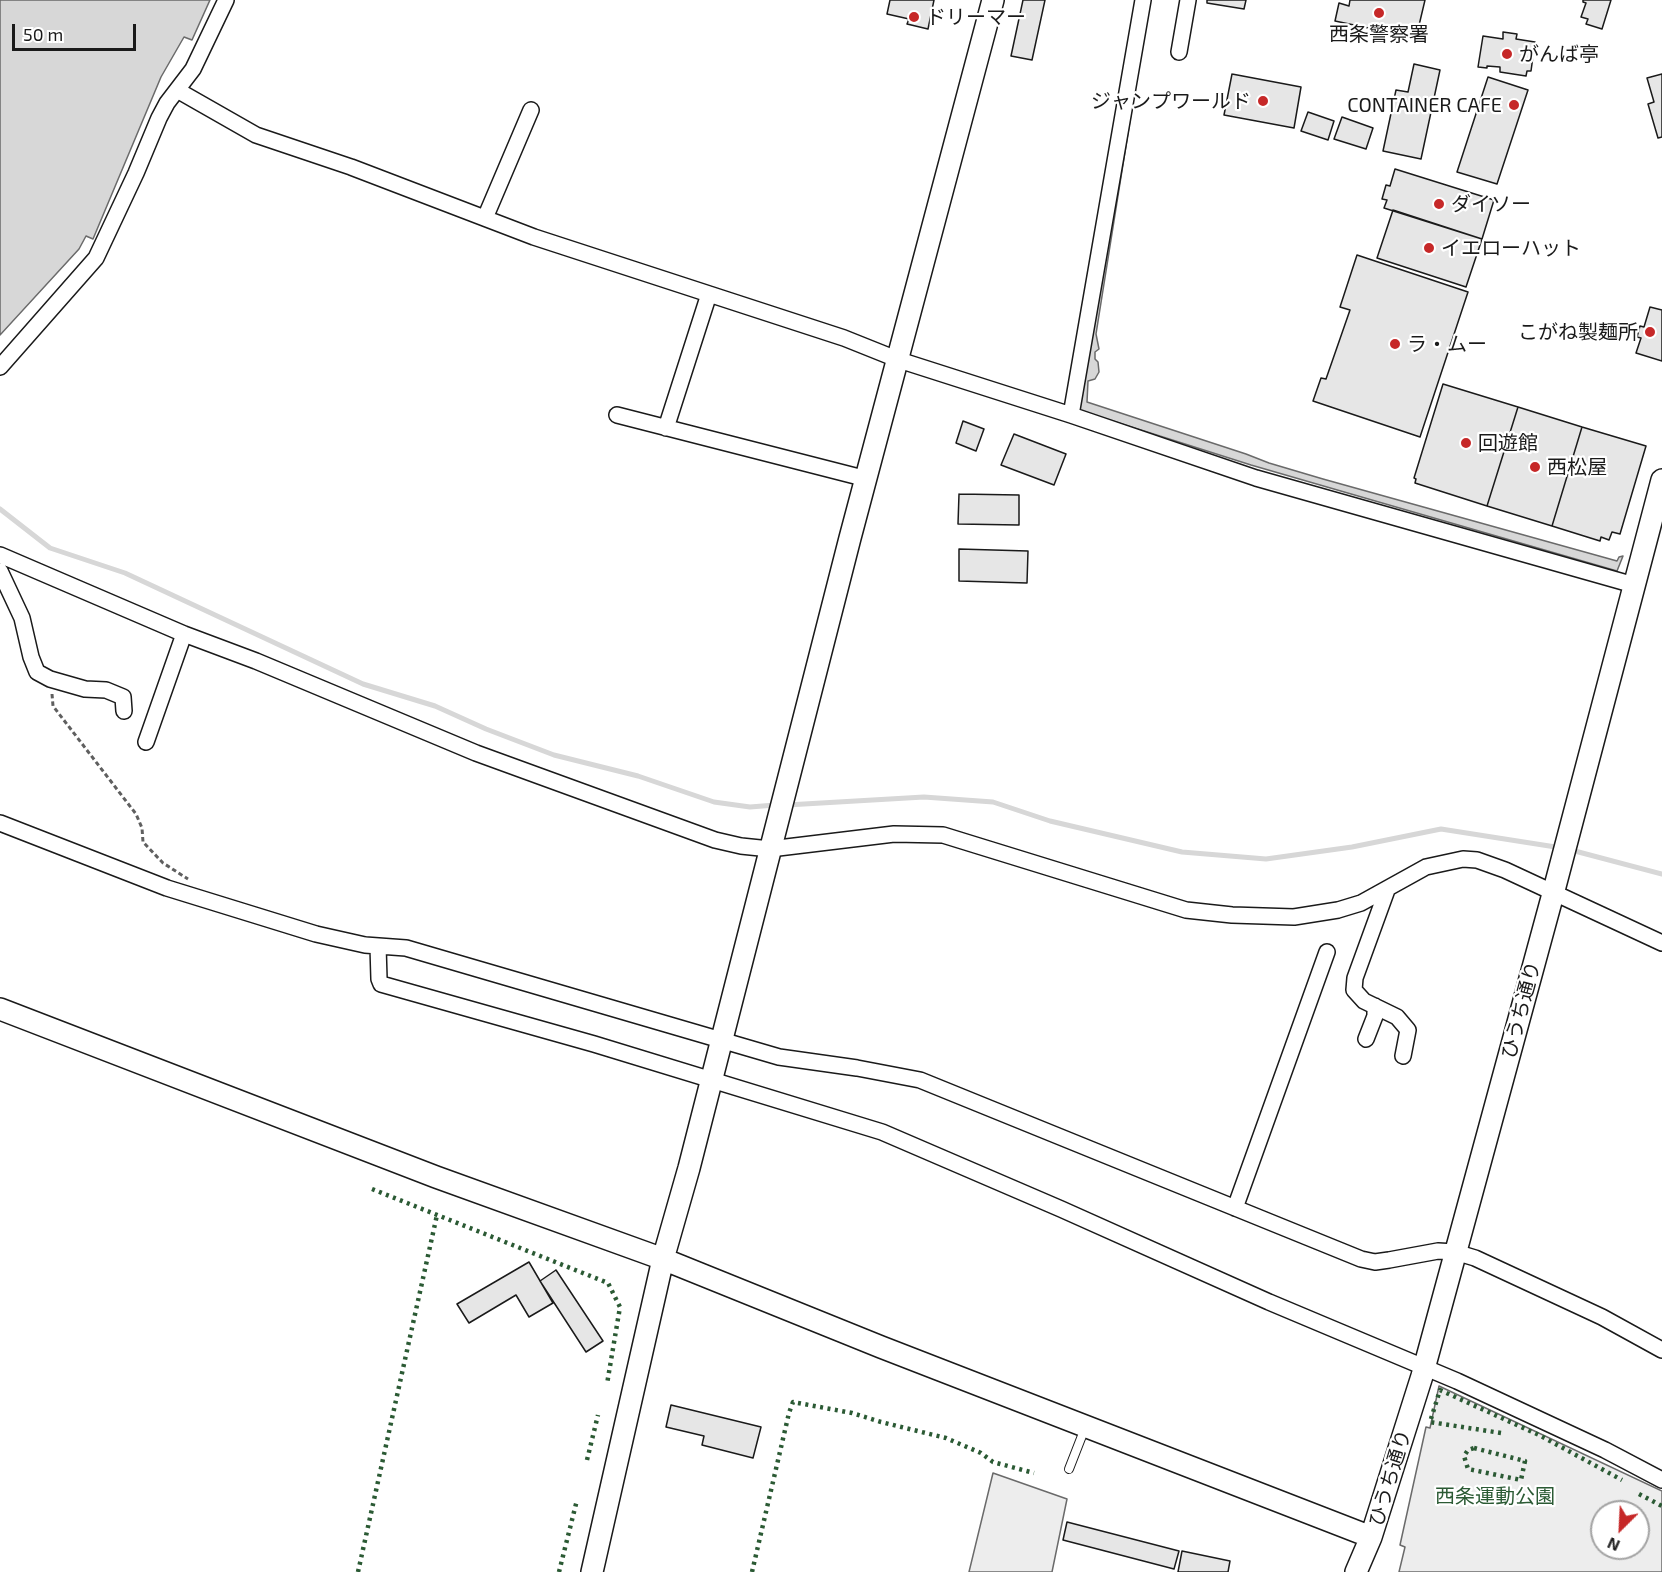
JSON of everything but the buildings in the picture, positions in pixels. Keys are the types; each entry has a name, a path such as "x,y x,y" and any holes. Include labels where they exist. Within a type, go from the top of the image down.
{"street":[{"path":"0,367 96,258 132,183 159,118 193,69 226,0"},
{"path":"592,1572 663,1259 993,0"},
{"path":"1071,415 1143,0"},
{"path":"1179,52 1188,0"},
{"path":"177,90 256,135 351,167 534,237 844,338 899,360 1256,478 1634,585"},
{"path":"485,218 531,110"},
{"path":"666,428 710,294"},
{"path":"617,415 867,479"},
{"name":"ひうち通り","path":"1356,1572 1371,1537 1424,1367 1553,894 1662,480"},
{"path":"0,555 184,634 256,661 476,753 688,831 741,846 770,849 894,834 943,835 1164,905 1232,915 1294,917 1317,915 1361,903 1426,867 1463,859 1477,860 1492,864 1662,943"},
{"path":"0,571 22,618 37,672 50,679 85,688 106,690 123,698 124,711"},
{"path":"146,742 184,634"},
{"path":"0,823 120,871 316,934 364,945 406,948 779,1057 920,1080 1361,1259 1375,1262 1438,1251 1455,1252 1508,1272 1631,1332 1662,1350"},
{"path":"1388,890 1355,978 1354,990 1364,1001 1397,1017 1408,1030 1403,1056"},
{"path":"378,946 381,984 594,1044 882,1132 1269,1302 1424,1367 1605,1450 1662,1480"},
{"path":"1235,1208 1327,952"},
{"path":"1366,1039 1375,1016 1374,1006"},
{"path":"0,1009 436,1177 663,1259 1371,1537"},
{"name":"ひうち通り","path":"1371,1537 1371,1572"}],"lane":[{"path":"1069,1469 1085,1426"}],"path":[{"path":"50,679 53,706 136,814 142,828 143,842 163,863 187,876 196,897"}],"shaded area":[{"path":"0,0 210,0 192,40 184,37 161,77 93,239 86,236 79,249 0,335"},
{"path":"1132,108 1096,334 1099,349 1095,352 1095,359 1098,362 1099,372 1095,379 1088,381 1087,402 1323,479 1617,561 1623,556 1617,571 1251,465 1078,410"},
{"name":"西条運動公園","path":"1439,1386 1662,1491 1662,1572 1399,1572 1405,1547 1400,1545 1426,1427 1430,1428"},
{"path":"993,1473 1067,1499 1052,1572 969,1572"}],"waterway":[{"path":"0,509 50,548 125,573 363,684 435,706 486,729 554,755 638,776 714,802 750,807 775,805"},
{"path":"787,805 924,797 993,802 1050,821 1182,852 1266,859 1352,847 1441,829 1562,848"},
{"path":"1571,850 1662,874"}],"hedge":[{"path":"372,1189 608,1283 620,1307 607,1384"},
{"path":"358,1572 437,1215"},
{"path":"1501,1433 1430,1422 1440,1390 1539,1435 1622,1480"},
{"path":"752,1572 793,1402 852,1413 946,1438 981,1453 993,1462 1034,1473"},
{"path":"587,1460 598,1415"},
{"path":"1474,1448 1525,1461 1521,1480 1468,1469 1464,1456 1468,1450 1474,1448"},
{"path":"1639,1494 1662,1506"},
{"path":"559,1572 577,1500"}],"place":[{"name":"西条警察署","path":"1379,13"},
{"name":"ドリーマー","path":"914,17"},
{"name":"がんば亭","path":"1507,54"},
{"name":"ジャンプワールド","path":"1263,101"},
{"name":"CONTAINER CAFE","path":"1514,105"},
{"name":"ダイソー","path":"1439,204"},
{"name":"イエローハット","path":"1429,248"},
{"name":"こがね製麺所","path":"1650,332"},
{"name":"ラ・ムー","path":"1395,344"},
{"name":"回遊館","path":"1466,443"},
{"name":"西松屋","path":"1535,467"}]}
